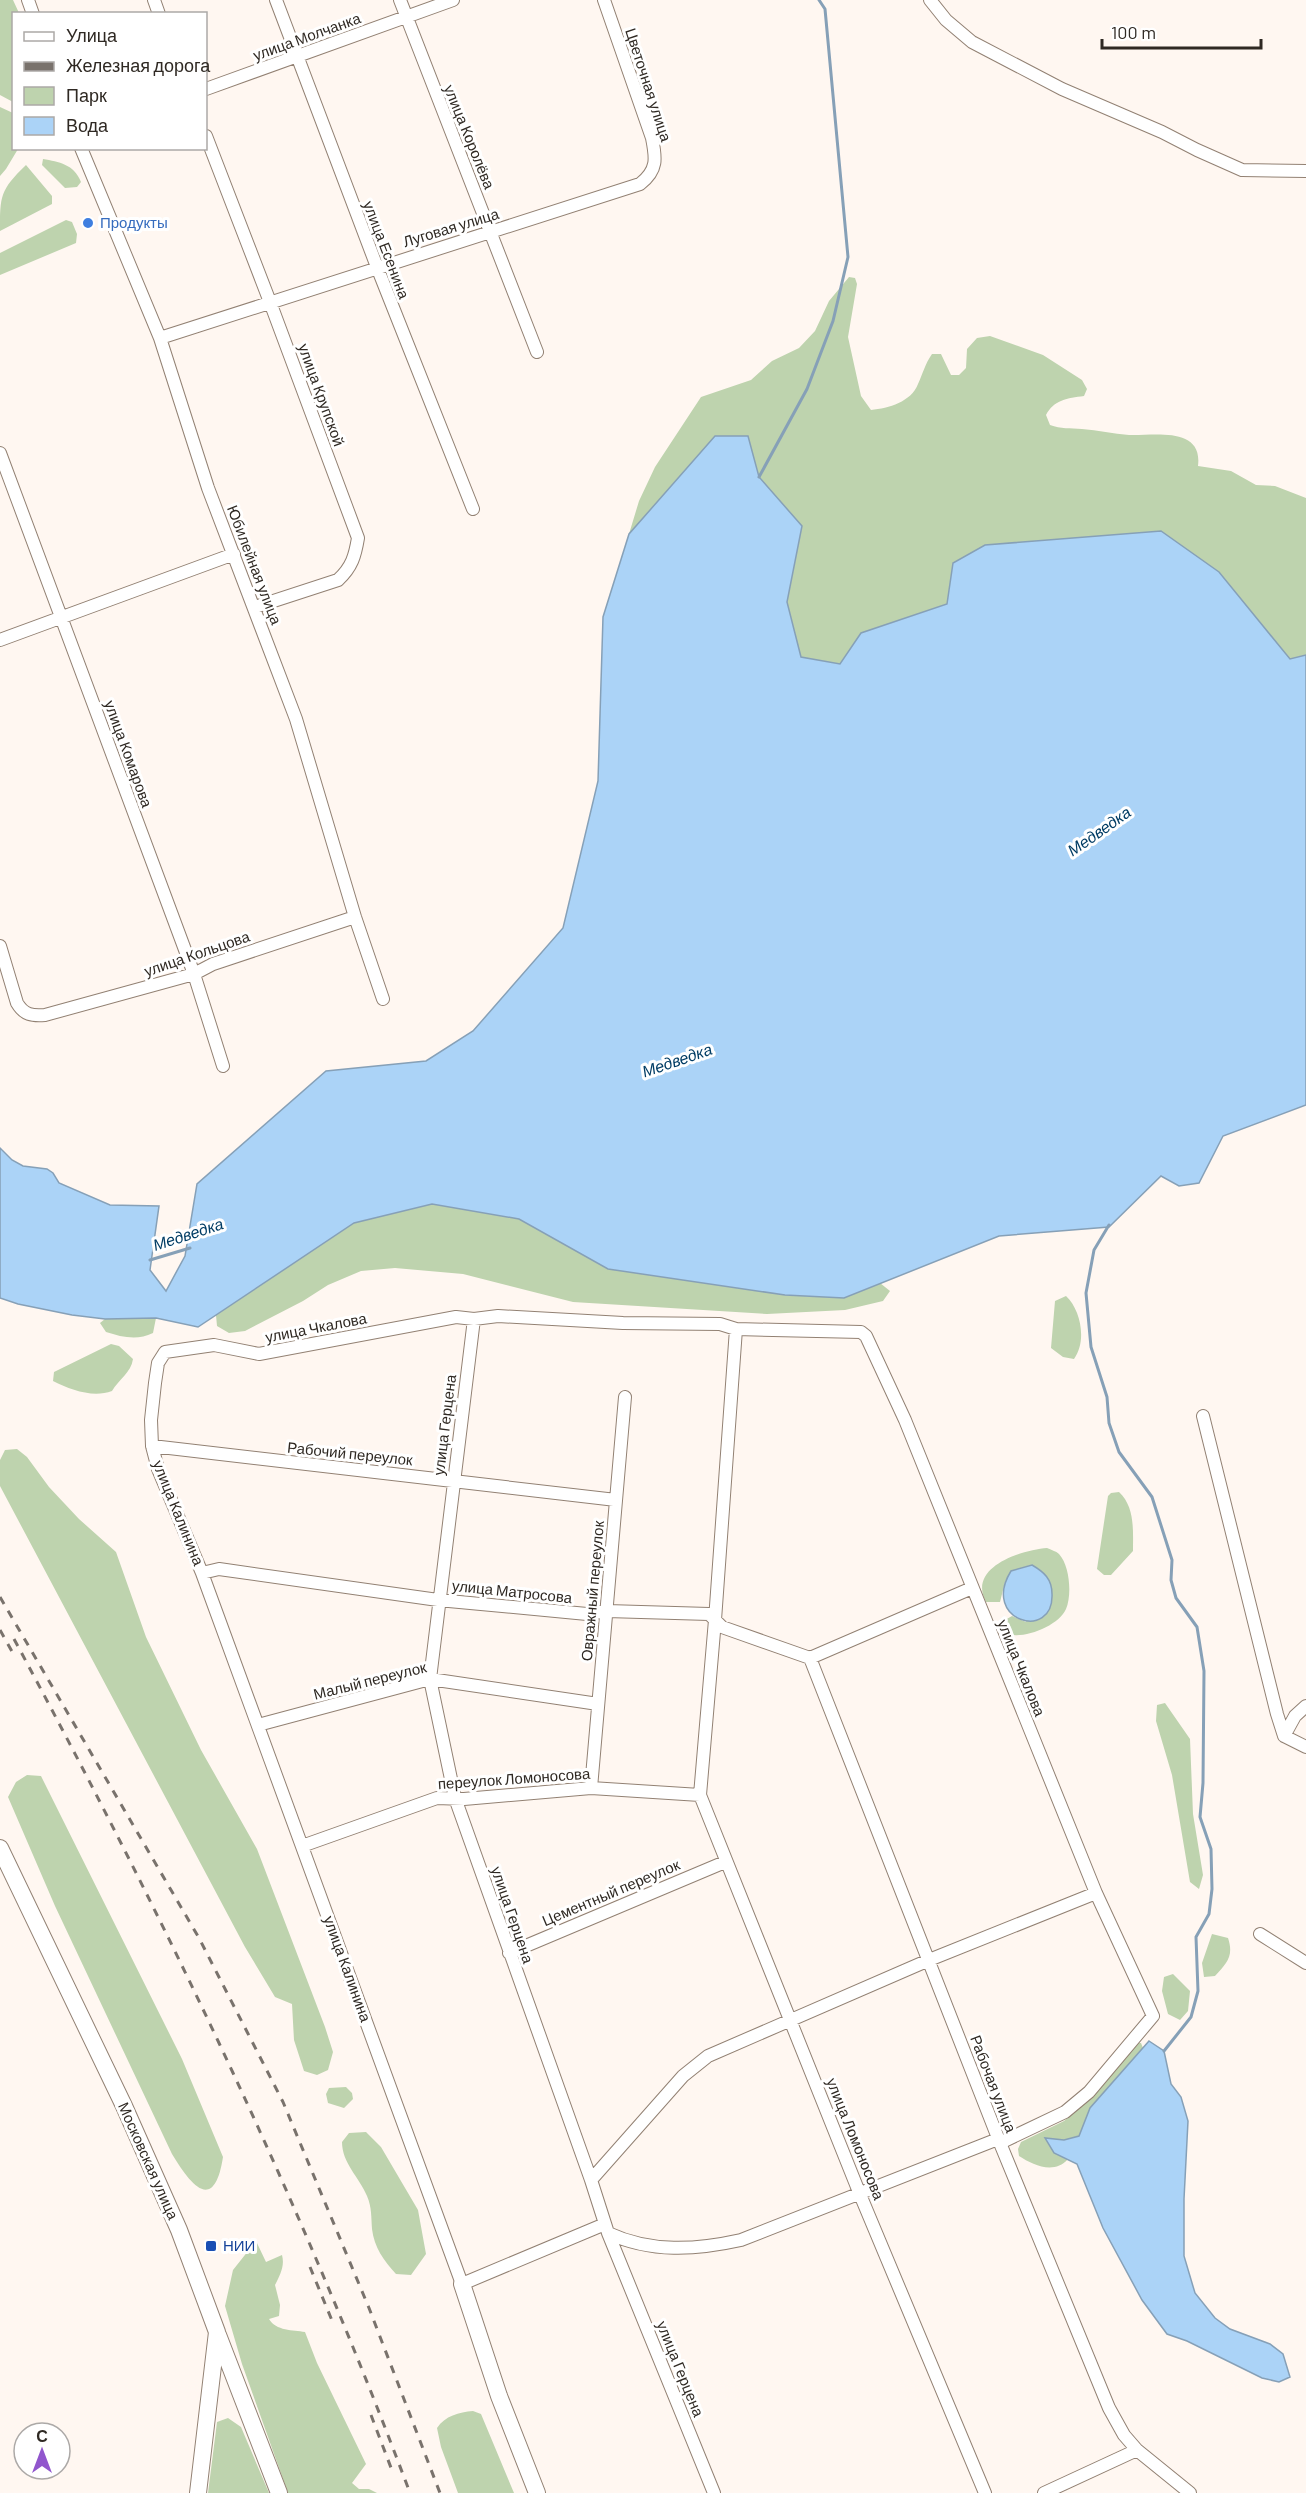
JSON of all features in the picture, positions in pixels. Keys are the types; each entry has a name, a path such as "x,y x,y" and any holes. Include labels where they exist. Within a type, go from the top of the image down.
{"street":[{"name":"улица Есенина","path":"276,0 377,267 473,509"},
{"name":"улица Королёва","path":"400,0 405,18 537,351"},
{"name":"улица Молчанка","path":"207,89 453,0"},
{"name":"Цветочная улица","path":"604,0 652,138 656,159 653,171 648,178"},
{"path":"930,0 946,20 972,42 1062,89 1162,132 1242,170 1306,171"},
{"name":"улица Крупской","path":"207,139 358,537 354,559 349,570 338,580 255,608"},
{"name":"Юбилейная улица","path":"82,150 160,338 208,488 296,719 355,917 383,999"},
{"name":"Луговая улица","path":"160,338 640,184 648,178"},
{"name":"улица Комарова","path":"0,453 194,974 223,1066"},
{"path":"0,640 234,554"},
{"name":"улица Кольцова","path":"0,946 17,1003 22,1011 32,1016 45,1016 194,974 213,964 355,917"},
{"name":"улица Чкалова","path":"165,1352 214,1345 259,1354 456,1317 474,1319 498,1316 623,1323 720,1324 736,1329 861,1332 866,1336 905,1420 1096,1893 1153,2016 1089,2092 1065,2112 999,2141"},
{"name":"улица Герцена","path":"474,1319 430,1679 455,1798 509,1953 591,2180 606,2228 714,2493"},
{"path":"700,1795 716,1620 736,1329"},
{"name":"улица Калинина","path":"165,1352 158,1363 151,1420 152,1446 158,1469 202,1573 462,2284 499,2396 537,2493"},
{"name":"Овражный переулок","path":"591,1788 625,1397"},
{"path":"1203,1416 1277,1714 1284,1736 1306,1747"},
{"name":"Рабочий переулок","path":"152,1446 616,1500"},
{"name":"улица Матросова","path":"202,1573 219,1569 438,1600 587,1614 607,1611 709,1614 722,1627 810,1658"},
{"path":"810,1658 972,1588"},
{"name":"Рабочая улица","path":"810,1658 999,2141 1109,2408 1124,2435 1137,2450 1190,2493"},
{"name":"Малый переулок","path":"258,1725 430,1679 598,1704"},
{"path":"1284,1736 1295,1716 1306,1706"},
{"name":"переулок Ломоносова","path":"302,1846 437,1798 591,1788 700,1795"},
{"name":"улица Ломоносова","path":"700,1795 859,2192 985,2493"},
{"name":"Московская улица","path":"0,1848 124,2106 179,2230 217,2332 198,2493"},
{"name":"Цементный переулок","path":"509,1953 725,1862"},
{"path":"591,2180 697,2064 791,2019 929,1960 1096,1893"},
{"path":"1260,1934 1306,1963"},
{"path":"462,2284 606,2228 626,2241 659,2248 714,2246 741,2240 859,2192 999,2141"},
{"path":"217,2332 279,2493"},
{"path":"1044,2493 1137,2450"}],"green space":[{"path":"0,0 13,0 19,12 12,12 12,101 0,95"},
{"path":"0,107 12,113 12,150 17,150 0,176"},
{"path":"43,159 70,168 81,182 77,187 65,188 42,165"},
{"path":"26,165 52,196 52,204 0,231 3,194 11,181"},
{"path":"66,220 72,222 77,234 76,243 0,275 0,253"},
{"path":"849,277 855,278 857,284 848,337 861,396 871,410 892,406 905,400 915,390 932,354 941,354 951,375 959,375 966,368 967,349 977,338 990,336 1043,355 1082,380 1087,389 1084,396 1067,399 1053,406 1046,415 1050,425 1129,435 1175,436 1193,444 1197,453 1198,466 1231,471 1256,485 1275,486 1306,498 1306,655 1290,660 1219,572 953,563 947,604 861,633 840,664 801,657 787,602 802,526 759,477 666,493 629,534 639,501 655,467 701,397 751,380 772,361 799,348 815,331 829,301"},
{"path":"432,1204 519,1219 608,1269 785,1295 844,1298 880,1283 890,1291 883,1301 845,1310 767,1314 573,1302 463,1274 395,1268 361,1271 328,1285 303,1301 245,1331 229,1333 217,1326 216,1315 354,1223"},
{"path":"1066,1296 1079,1317 1080,1344 1074,1359 1063,1357 1051,1348 1055,1301"},
{"path":"156,1318 153,1333 135,1338 106,1332 100,1323 105,1319"},
{"path":"111,1344 119,1346 133,1359 127,1372 112,1391 97,1394 82,1392 53,1381 54,1372"},
{"path":"17,1449 27,1457 49,1487 79,1519 116,1552 146,1637 201,1750 257,1849 325,2027 333,2052 328,2070 317,2075 304,2071 294,2040 292,2004 275,1997 245,1947 0,1486 0,1460 5,1450"},
{"path":"1119,1492 1130,1512 1133,1527 1133,1551 1111,1575 1104,1575 1097,1569 1108,1496"},
{"path":"1047,1548 1059,1554 1066,1566 1069,1589 1066,1609 1056,1621 1039,1630 1020,1635 1005,1633 1005,1620 1012,1616 1026,1622 1032,1565 1011,1571 1005,1582 1000,1602 986,1602 982,1590 984,1579 990,1570 1012,1557 1024,1552"},
{"path":"1165,1703 1190,1739 1193,1814 1203,1875 1199,1889 1190,1882 1172,1775 1156,1721 1157,1705"},
{"path":"27,1775 41,1776 182,2059 223,2157 219,2175 214,2185 208,2189 201,2188 194,2183 172,2154 55,1906 8,1797 16,1782"},
{"path":"1212,1934 1228,1938 1230,1955 1215,1976 1204,1977 1202,1963"},
{"path":"1173,1974 1190,1991 1188,2011 1180,2020 1168,2014 1162,1991 1164,1977"},
{"path":"1135,2043 1141,2043 1143,2048 1090,2108 1079,2136 1064,2140 1054,2153 1068,2159 1056,2167 1044,2167 1019,2156 1018,2149 1021,2142 1064,2121 1080,2107"},
{"path":"346,2087 352,2093 353,2099 344,2108 328,2103 326,2094 329,2088"},
{"path":"366,2132 381,2147 418,2210 426,2254 411,2275 396,2274 380,2253 373,2236 369,2200 345,2157 342,2142 349,2133"},
{"path":"256,2241 266,2262 282,2255 283,2259 282,2270 275,2285 280,2305 279,2316 269,2319 280,2328 305,2332 317,2363 366,2464 352,2483 359,2489 369,2489 377,2493 288,2493 242,2364 225,2306 233,2270"},
{"path":"473,2411 481,2414 514,2493 458,2493 441,2447 437,2428 453,2415"},
{"path":"228,2418 241,2427 269,2493 208,2493 217,2422"}],"water":[{"path":"715,436 748,436 759,477 802,526 787,602 801,657 840,664 861,633 947,604 953,563 985,545 1161,531 1219,572 1290,659 1306,655 1306,1105 1223,1136 1199,1183 1179,1186 1161,1176 1109,1227 999,1236 844,1298 785,1295 608,1269 519,1219 432,1204 354,1223 198,1327 156,1318 105,1319 72,1315 0,1298 0,1148 12,1160 23,1166 47,1169 53,1173 59,1183 110,1205 159,1206 150,1270 166,1291 185,1256 197,1184 326,1071 426,1061 473,1031 563,928 598,781 603,617 629,534"},
{"path":"1032,1565 1046,1576 1051,1584 1052,1594 1050,1609 1042,1618 1032,1621 1021,1619 1011,1613 1005,1602 1004,1588 1011,1571"},
{"path":"1149,2041 1164,2051 1171,2084 1181,2097 1188,2121 1184,2256 1195,2293 1215,2318 1230,2329 1270,2344 1283,2354 1290,2377 1279,2382 1262,2378 1187,2341 1167,2334 1142,2300 1103,2228 1077,2164 1054,2153 1045,2138 1064,2140 1079,2136 1090,2108"}],"waterway":[{"path":"759,477 807,389 833,321 848,257 825,9 819,0"},
{"path":"1109,1225 1094,1250 1086,1293 1091,1347 1107,1397 1109,1423 1119,1452 1152,1497 1172,1560 1171,1580 1176,1598 1197,1627 1204,1671 1203,1783 1200,1817 1211,1849 1212,1889 1209,1914 1196,1937 1198,1991 1191,2017 1164,2051"},
{"name":"Медведка","path":"150,1260 190,1248"}],"railway":[{"path":"0,1597 199,1938 283,2102 369,2308 440,2493"},
{"path":"0,1630 14,1655"},
{"path":"14,1639 123,1848 227,2059 323,2274 410,2493"},
{"path":"310,2267 333,2323"},
{"path":"371,2415 393,2473"}],"place":[{"name":"Продукты","path":"88,223"},
{"name":"НИИ","path":"211,2246"}]}
